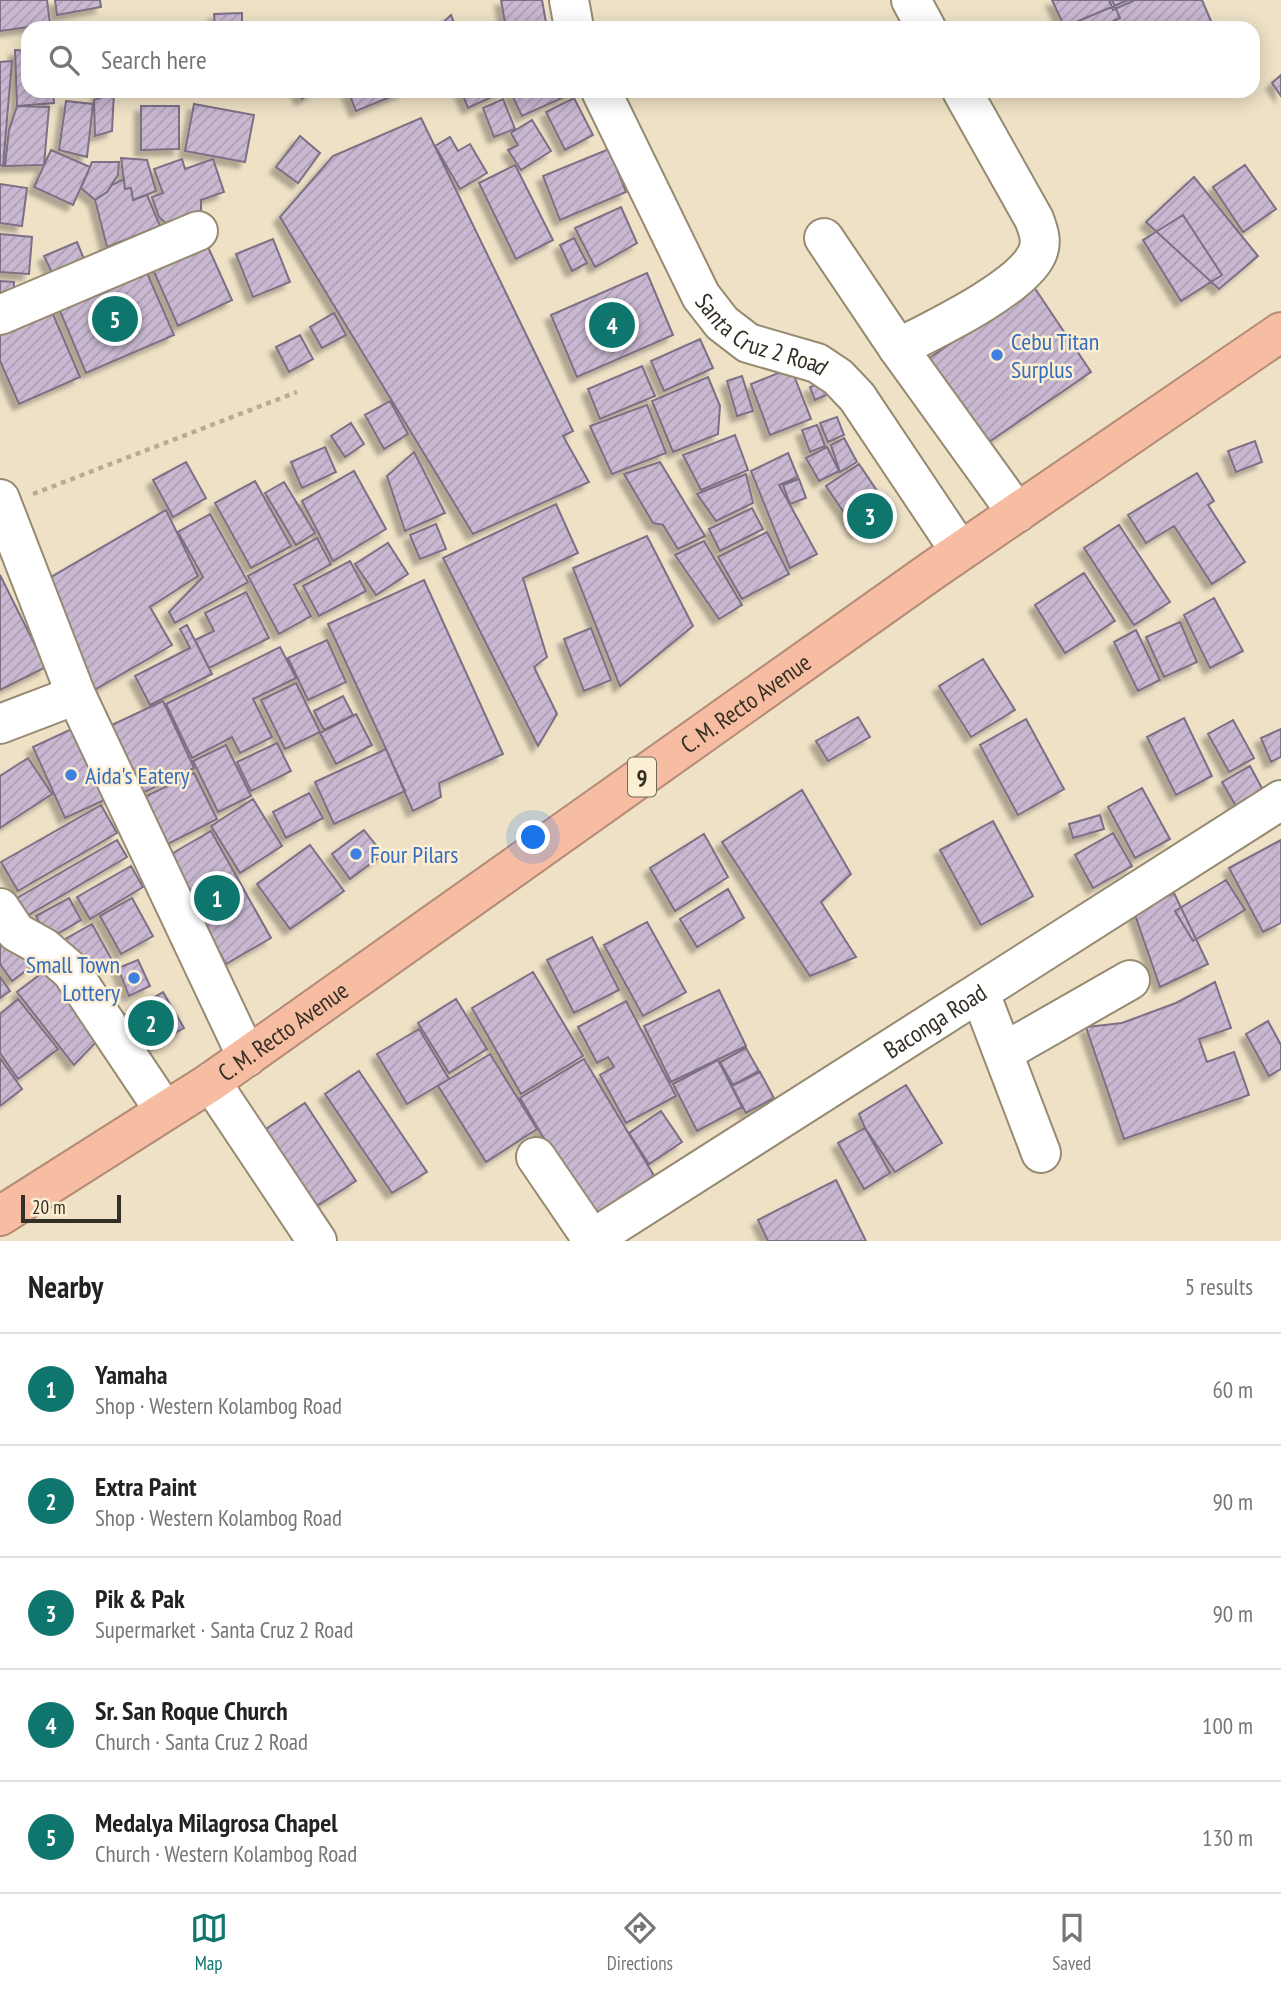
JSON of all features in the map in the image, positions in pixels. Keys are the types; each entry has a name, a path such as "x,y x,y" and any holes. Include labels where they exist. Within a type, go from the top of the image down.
{"highway":[{"name":"C. M. Recto Avenue","path":"0,1216 211,1082 960,551 1281,332"}],"street":[{"path":"569,0 573,21"},
{"path":"911,0 922,21"},
{"name":"Santa Cruz 2 Road","path":"604,98 701,296 722,323 748,342 817,363 838,377 857,397 960,551"},
{"path":"898,348 963,314 1019,276 1037,255 1041,237 1034,219 966,98"},
{"path":"0,315 198,231"},
{"path":"824,238 898,348 1017,513"},
{"path":"1,502 76,695 247,1057"},
{"path":"0,724 76,695"},
{"name":"Baconga Road","path":"591,1240 1281,800"},
{"path":"0,908 16,932 43,947 71,971 164,1110"},
{"path":"1004,1052 1130,980"},
{"path":"980,993 1041,1153"},
{"path":"211,1082 317,1241"},
{"path":"536,1157 591,1240"}],"path":[{"path":"1,502 297,392"}],"building":[{"path":"0,0 47,0 50,21 21,21 21,28 0,31"},
{"path":"55,0 100,0 101,7 57,15"},
{"path":"501,0 542,0 546,21 505,21"},
{"path":"1052,0 1112,0 1120,18 1114,21 1062,21"},
{"path":"1109,0 1135,0 1113,10"},
{"path":"1128,0 1202,0 1211,21 1078,21"},
{"path":"242,13 242,21 214,21 214,14"},
{"path":"15,50 21,50 21,98 54,98 54,103 17,106"},
{"path":"12,61 3,166 0,165 0,62"},
{"path":"1281,75 1281,96 1272,83"},
{"path":"114,98 112,131 95,136 94,100"},
{"path":"351,98 388,98 356,111"},
{"path":"464,98 489,98 468,108"},
{"path":"513,98 562,98 522,116"},
{"path":"574,98 593,135 565,150 546,112"},
{"path":"503,99 515,129 494,137 483,108"},
{"path":"66,101 93,104 87,157 59,150"},
{"path":"194,104 254,115 245,162 185,151"},
{"path":"17,106 49,107 44,165 5,166 9,130"},
{"path":"141,106 179,106 179,149 141,150"},
{"path":"421,118 573,431 563,436 589,482 473,534 280,217 333,156"},
{"path":"532,120 551,151 521,170 508,150 518,145 511,133"},
{"path":"300,136 320,153 298,183 276,167"},
{"path":"450,137 458,151 470,144 487,173 460,189 435,146"},
{"path":"609,149 626,192 560,220 543,176"},
{"path":"51,150 90,167 73,205 34,187"},
{"path":"121,158 147,160 156,191 133,200 131,188 125,189"},
{"path":"182,159 185,169 213,159 224,192 201,200 205,223 177,233 159,217 152,197 163,193 154,169"},
{"path":"92,162 119,162 118,175 107,192 95,200 81,188"},
{"path":"515,165 553,240 516,259 479,183"},
{"path":"1245,165 1276,209 1243,232 1213,187"},
{"path":"1194,177 1258,256 1219,289 1146,222"},
{"path":"124,179 125,189 131,188 133,200 147,195 160,226 107,247 95,200 112,185"},
{"path":"0,184 27,188 22,226 0,223"},
{"path":"621,207 637,243 595,267 575,228"},
{"path":"1183,215 1222,275 1181,301 1143,240"},
{"path":"0,234 32,237 29,274 0,272"},
{"path":"204,238 232,300 178,326 150,263"},
{"path":"574,238 587,263 572,271 560,245"},
{"path":"273,239 290,282 253,297 236,254"},
{"path":"77,242 86,264 54,277 44,256"},
{"path":"144,266 174,335 86,373 57,304"},
{"path":"647,273 673,335 577,377 551,315"},
{"path":"0,281 14,282 13,309 0,314"},
{"path":"1034,287 1091,372 983,446 925,361"},
{"path":"49,305 80,377 19,404 0,361 0,327"},
{"path":"334,313 346,335 322,348 310,327"},
{"path":"300,335 313,359 289,372 276,347"},
{"path":"700,339 713,368 664,391 651,361"},
{"path":"642,366 655,396 600,419 588,389"},
{"path":"791,368 811,419 770,435 751,384"},
{"path":"742,376 753,411 737,416 727,381"},
{"path":"708,377 720,406 718,434 673,452 652,401"},
{"path":"826,381 831,393 815,400 810,387"},
{"path":"390,401 408,434 384,449 365,415"},
{"path":"647,405 666,453 612,474 590,426"},
{"path":"837,417 844,435 828,442 820,423"},
{"path":"351,423 364,444 345,457 331,436"},
{"path":"817,425 825,446 810,452 802,430"},
{"path":"735,435 748,470 701,490 683,455"},
{"path":"844,438 857,462 840,472 831,445"},
{"path":"1255,441 1262,462 1236,472 1228,451"},
{"path":"325,447 336,472 302,488 291,462"},
{"path":"827,447 839,471 819,481 806,458"},
{"path":"414,452 445,513 405,531 387,476"},
{"path":"788,453 798,477 779,485 817,554 790,568 751,471"},
{"path":"186,462 206,498 173,517 153,480"},
{"path":"660,462 705,536 678,549 663,525 653,523 624,474"},
{"path":"859,464 890,510 857,532 826,486"},
{"path":"354,471 386,529 333,561 302,501"},
{"path":"1197,473 1214,501 1208,505 1245,562 1212,584 1174,526 1146,543 1128,515"},
{"path":"746,474 753,503 716,521 697,494"},
{"path":"799,479 806,498 790,504 783,485"},
{"path":"255,481 291,546 251,568 215,503"},
{"path":"284,482 315,533 296,545 265,493"},
{"path":"556,504 578,553 523,578 547,657 534,667 557,714 538,746 443,558"},
{"path":"752,508 763,529 720,551 709,529"},
{"path":"166,510 198,576 150,607 172,645 89,693 41,583"},
{"path":"210,514 248,582 175,623 169,612 203,577 178,532"},
{"path":"436,524 446,549 420,559 410,535"},
{"path":"1119,525 1170,602 1134,625 1084,548"},
{"path":"767,532 789,574 742,599 718,557"},
{"path":"647,536 693,626 620,686 573,568"},
{"path":"317,538 331,564 294,585 311,616 279,634 248,576"},
{"path":"704,541 742,605 719,619 675,555"},
{"path":"388,543 408,574 376,595 355,564"},
{"path":"350,561 366,591 319,616 303,586"},
{"path":"1084,573 1115,621 1065,653 1035,605"},
{"path":"0,575 46,667 0,690"},
{"path":"424,580 503,754 439,783 441,797 413,811 328,624"},
{"path":"246,592 269,638 209,668 195,640 214,631 205,613"},
{"path":"1214,598 1243,651 1210,668 1184,615"},
{"path":"1180,622 1197,662 1164,677 1146,637"},
{"path":"187,625 212,674 150,705 135,676 190,648 180,629"},
{"path":"591,628 611,680 584,691 564,639"},
{"path":"1136,630 1160,680 1138,691 1114,642"},
{"path":"327,640 346,682 308,700 288,658"},
{"path":"280,647 296,678 253,699 272,737 240,753 232,737 192,758 166,704"},
{"path":"983,659 1015,710 971,737 939,686"},
{"path":"296,683 320,732 285,749 261,700"},
{"path":"343,696 353,715 324,730 314,711"},
{"path":"163,701 194,768 132,798 101,730"},
{"path":"356,714 372,745 336,764 320,733"},
{"path":"858,717 870,737 828,761 816,741"},
{"path":"1184,718 1212,776 1176,795 1147,737"},
{"path":"1026,719 1064,789 1018,815 980,745"},
{"path":"1233,720 1254,758 1229,772 1208,734"},
{"path":"78,726 111,797 65,818 33,747"},
{"path":"1281,729 1281,757 1271,762 1261,738"},
{"path":"277,743 291,771 251,791 237,762"},
{"path":"226,745 251,796 218,812 193,761"},
{"path":"386,749 405,791 334,824 315,782"},
{"path":"28,758 52,794 0,828 0,776"},
{"path":"1250,766 1264,792 1237,808 1222,782"},
{"path":"194,773 217,819 156,850 132,803"},
{"path":"1142,788 1170,839 1135,858 1108,807"},
{"path":"802,790 851,874 821,902 856,957 810,976 722,842"},
{"path":"309,793 323,818 286,838 273,812"},
{"path":"253,799 282,846 240,873 211,826"},
{"path":"101,805 117,833 18,891 1,862"},
{"path":"1100,815 1104,829 1073,838 1069,824"},
{"path":"993,821 1033,896 981,925 940,850"},
{"path":"364,830 383,854 350,879 332,854"},
{"path":"211,831 271,938 226,964 166,857"},
{"path":"1113,833 1132,866 1093,888 1075,855"},
{"path":"704,834 728,877 675,911 650,868"},
{"path":"117,840 127,857 15,923 5,905"},
{"path":"1281,840 1281,923 1263,932 1229,868"},
{"path":"310,845 344,891 290,929 257,884"},
{"path":"131,866 143,887 90,919 77,897"},
{"path":"1226,880 1245,910 1193,941 1175,911"},
{"path":"728,889 744,918 697,947 680,919"},
{"path":"1174,893 1208,964 1160,987 1134,912"},
{"path":"69,898 81,920 48,939 36,916"},
{"path":"132,898 153,936 121,954 100,916"},
{"path":"0,919 32,966 12,981 0,964"},
{"path":"647,922 686,992 643,1016 604,945"},
{"path":"92,924 113,962 81,980 60,942"},
{"path":"592,937 619,990 574,1013 547,960"},
{"path":"138,960 150,986 129,996 118,968"},
{"path":"50,967 99,1039 74,1065 17,992"},
{"path":"533,972 583,1056 521,1094 472,1008"},
{"path":"0,977 10,991 0,998"},
{"path":"1215,982 1231,1028 1199,1039 1207,1062 1234,1052 1249,1095 1124,1139 1086,1027 1122,1023 1176,1003"},
{"path":"719,990 746,1046 671,1082 644,1026"},
{"path":"163,992 184,1028 140,1054 119,1018"},
{"path":"18,999 58,1049 18,1079 0,1053 0,1014"},
{"path":"456,999 487,1049 449,1073 418,1023"},
{"path":"626,1001 676,1096 626,1123 600,1075 614,1067 608,1057 597,1063 578,1027"},
{"path":"1268,1021 1281,1045 1281,1069 1269,1076 1246,1034"},
{"path":"419,1029 449,1079 407,1104 377,1054"},
{"path":"746,1048 759,1071 733,1085 720,1062"},
{"path":"490,1054 537,1129 486,1162 438,1086"},
{"path":"0,1058 22,1089 0,1106"},
{"path":"584,1059 656,1179 591,1218 520,1098"},
{"path":"718,1060 742,1107 697,1131 673,1084"},
{"path":"359,1071 427,1172 392,1193 325,1094"},
{"path":"760,1072 774,1098 746,1113 732,1086"},
{"path":"906,1085 942,1143 895,1172 865,1128 859,1114"},
{"path":"305,1103 356,1181 309,1211 260,1133"},
{"path":"661,1111 682,1142 649,1164 629,1133"},
{"path":"865,1128 890,1173 864,1189 838,1143"},
{"path":"836,1180 866,1241 768,1241 758,1220"}],"place":[{"name":"Medalya Milagrosa Chapel","path":"115,319"},
{"name":"Sr. San Roque Church","path":"612,325"},
{"name":"Cebu Titan Surplus","path":"997,355"},
{"name":"Pik & Pak","path":"870,516"},
{"name":"Aida's Eatery","path":"71,775"},
{"name":"Four Pilars","path":"356,854"},
{"name":"Yamaha","path":"217,898"},
{"name":"Small Town Lottery","path":"134,978"},
{"name":"Extra Paint","path":"151,1023"}]}
